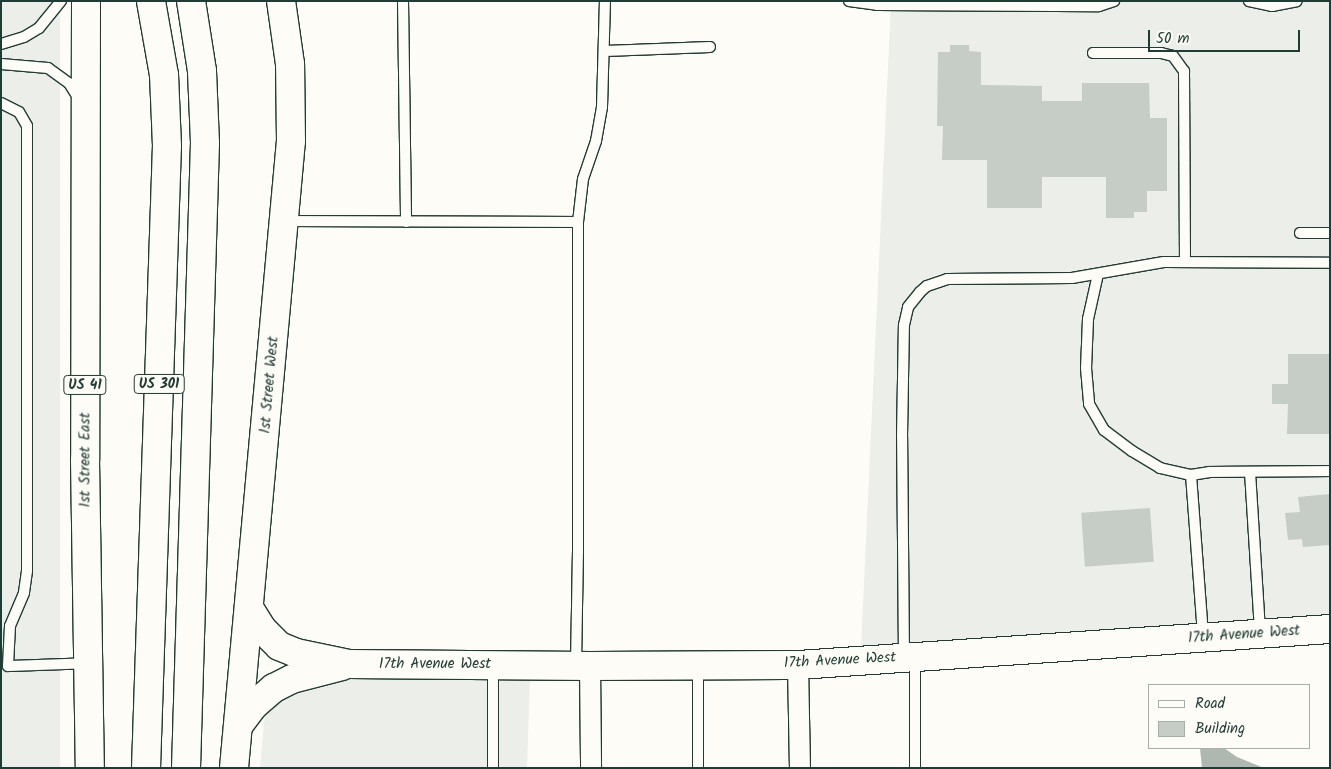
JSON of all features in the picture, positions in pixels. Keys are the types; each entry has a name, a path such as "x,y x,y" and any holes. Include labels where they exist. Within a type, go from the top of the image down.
{"main road":[{"name":"1st Street East","path":"86,1 85,460 90,768"},
{"name":"US 301","path":"146,768 167,146 164,75 151,1"},
{"name":"US 301","path":"186,768 205,143 202,71 191,1"},
{"name":"1st Street West","path":"234,768 291,141 292,102 289,58 281,1"},
{"name":"17th Avenue West","path":"249,608 262,629 279,646 296,653 349,664 798,665 1330,629"},
{"name":"17th Avenue West","path":"238,726 262,697 282,683 349,664"}],"street":[{"path":"798,665 800,768"},
{"path":"583,666 591,768"}],"lane":[{"path":"1,44 24,37 39,28 61,1"},
{"path":"403,1 406,222"},
{"path":"583,666 578,552 578,222 583,179 600,123 605,50 605,1"},
{"path":"849,1 877,5 1099,6 1114,1"},
{"path":"1249,1 1272,6 1297,1"},
{"path":"605,50 710,47"},
{"path":"1094,53 1161,53 1173,56 1184,71 1185,262"},
{"path":"1,64 21,64 48,68 69,83 86,108"},
{"path":"1,103 19,112 27,126 28,168 28,571 24,593 10,626 5,666 88,663"},
{"path":"285,221 578,222"},
{"path":"1300,233 1330,233"},
{"path":"915,768 909,657 902,436 904,325 908,307 913,299 927,286 947,279 1072,278 1164,262 1330,263"},
{"path":"1098,274 1088,319 1086,368 1089,404 1104,430 1132,451 1160,468 1191,475 1330,470"},
{"path":"1250,472 1260,633"},
{"path":"1191,475 1203,637"},
{"path":"493,665 493,768"},
{"path":"698,666 698,768"}],"shaded area":[{"path":"1,1 60,1 60,768 1,768"},
{"path":"937,1 1330,1 1330,617 861,648 891,3"},
{"path":"349,676 356,678 357,676 530,677 527,768 260,768 266,702 280,693"},
{"path":"1200,749 1225,749 1237,757 1264,768 1202,768"}],"building":[{"path":"950,45 969,45 969,51 981,52 981,85 1042,86 1042,101 1082,101 1082,83 1149,83 1150,118 1167,118 1167,191 1147,191 1147,212 1134,212 1134,218 1106,218 1106,177 1042,177 1042,208 987,208 987,160 942,160 943,126 937,126 938,52 950,52"},
{"path":"1288,354 1330,354 1330,434 1287,434 1288,404 1272,404 1272,384 1288,384"},
{"path":"1330,494 1330,545 1303,547 1302,539 1288,540 1285,513 1300,512 1298,497"},
{"path":"1150,508 1154,562 1085,567 1081,513"}]}
